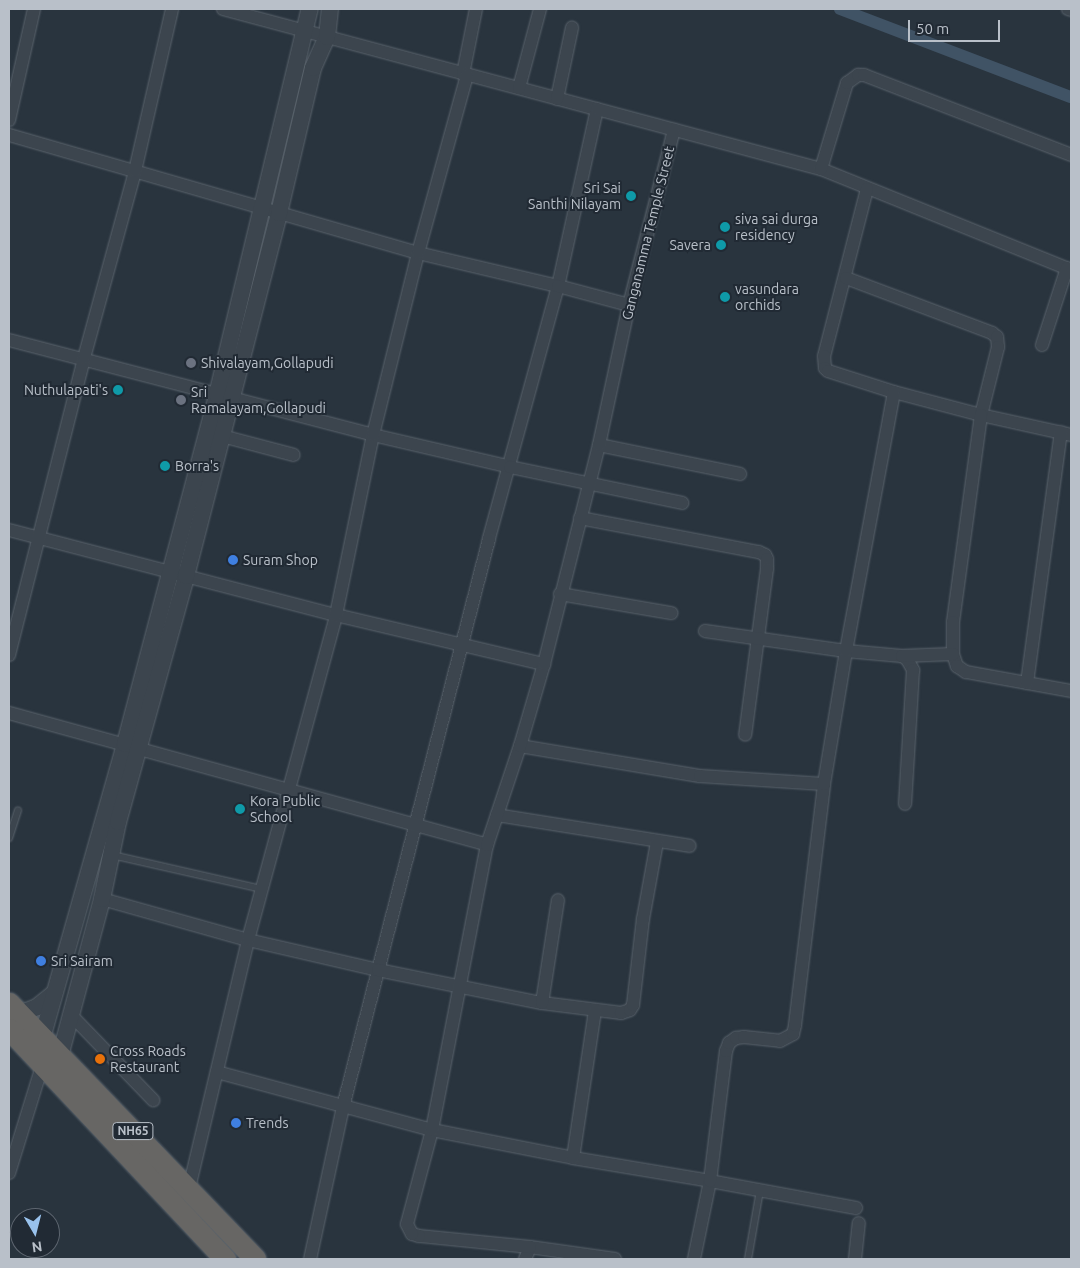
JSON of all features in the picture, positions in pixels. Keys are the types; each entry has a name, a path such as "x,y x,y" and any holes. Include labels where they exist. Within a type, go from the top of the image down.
{"highway":[{"name":"NH65","path":"12,1016 189,1188 255,1259"},
{"name":"NH65","path":"48,1051 149,1176 225,1259"}],"street":[{"path":"9,120 34,9"},
{"path":"9,655 84,358 135,171 172,9"},
{"path":"223,9 674,130"},
{"path":"178,574 222,436 224,397 261,208 303,31 310,9"},
{"path":"9,1173 48,1051 54,993 132,746 224,397 279,213 313,68 327,37 330,9"},
{"path":"189,1188 248,940 336,615 373,434 465,74 476,9"},
{"path":"519,88 540,9"},
{"path":"557,98 572,28"},
{"path":"821,170 847,82 858,75 864,75 1071,155"},
{"path":"310,1259 344,1107 378,970 510,467 539,349 558,286 597,109"},
{"name":"Ganganamma Temple Street","path":"530,1247 419,1236 412,1234 407,1224 432,1130 487,846 520,746 544,664 560,594 599,445 629,305 674,130 821,170 1069,269"},
{"path":"9,135 418,253 629,305"},
{"path":"867,189 846,278 824,356 825,368 828,371 894,392 981,415 1066,433 1027,683"},
{"path":"1042,345 1069,269"},
{"path":"846,278 992,333 997,337 998,347 981,415 953,622 954,654 957,666 966,672 1071,691"},
{"path":"9,340 373,434 510,467 682,503"},
{"path":"694,1259 710,1181 726,1051 729,1043 736,1038 744,1037 780,1041 793,1034 824,784 846,651 894,392"},
{"path":"222,436 294,455"},
{"path":"599,445 740,474"},
{"path":"580,518 760,552 764,555 767,559 767,569 756,639 745,734"},
{"path":"9,530 336,615 544,664"},
{"path":"560,594 671,613"},
{"path":"705,631 846,651 902,656 954,654"},
{"path":"902,656 911,664 913,670 905,804"},
{"path":"9,712 487,846"},
{"path":"48,1051 70,1014 102,899 132,746"},
{"path":"520,746 700,776 824,784"},
{"path":"497,814 690,846"},
{"path":"102,899 248,940 461,988 542,1004 595,1011 626,1012 634,1005 643,919 657,842"},
{"path":"542,1004 558,900"},
{"path":"64,958 84,964"},
{"path":"12,1016 37,1007 54,993"},
{"path":"573,1158 595,1011"},
{"path":"70,1014 152,1100"},
{"path":"217,1072 432,1130 573,1158 856,1208"},
{"path":"855,1259 859,1223"},
{"path":"525,1259 530,1247 609,1259"}],"lane":[{"path":"9,838 18,810"},
{"path":"111,855 262,889"},
{"path":"748,1259 760,1190"}],"waterway":[{"path":"840,9 1071,97"}],"place":[{"name":"Sri Sai Santhi Nilayam","path":"631,196"},
{"name":"siva sai durga residency","path":"725,227"},
{"name":"Savera","path":"721,245"},
{"name":"vasundara orchids","path":"725,297"},
{"name":"Shivalayam,Gollapudi","path":"191,363"},
{"name":"Nuthulapati's","path":"118,390"},
{"name":"Sri Ramalayam,Gollapudi","path":"181,400"},
{"name":"Borra's","path":"165,466"},
{"name":"Suram Shop","path":"233,560"},
{"name":"Kora Public School","path":"240,809"},
{"name":"Sri Sairam","path":"41,961"},
{"name":"Cross Roads Restaurant","path":"100,1059"},
{"name":"Trends","path":"236,1123"}]}
